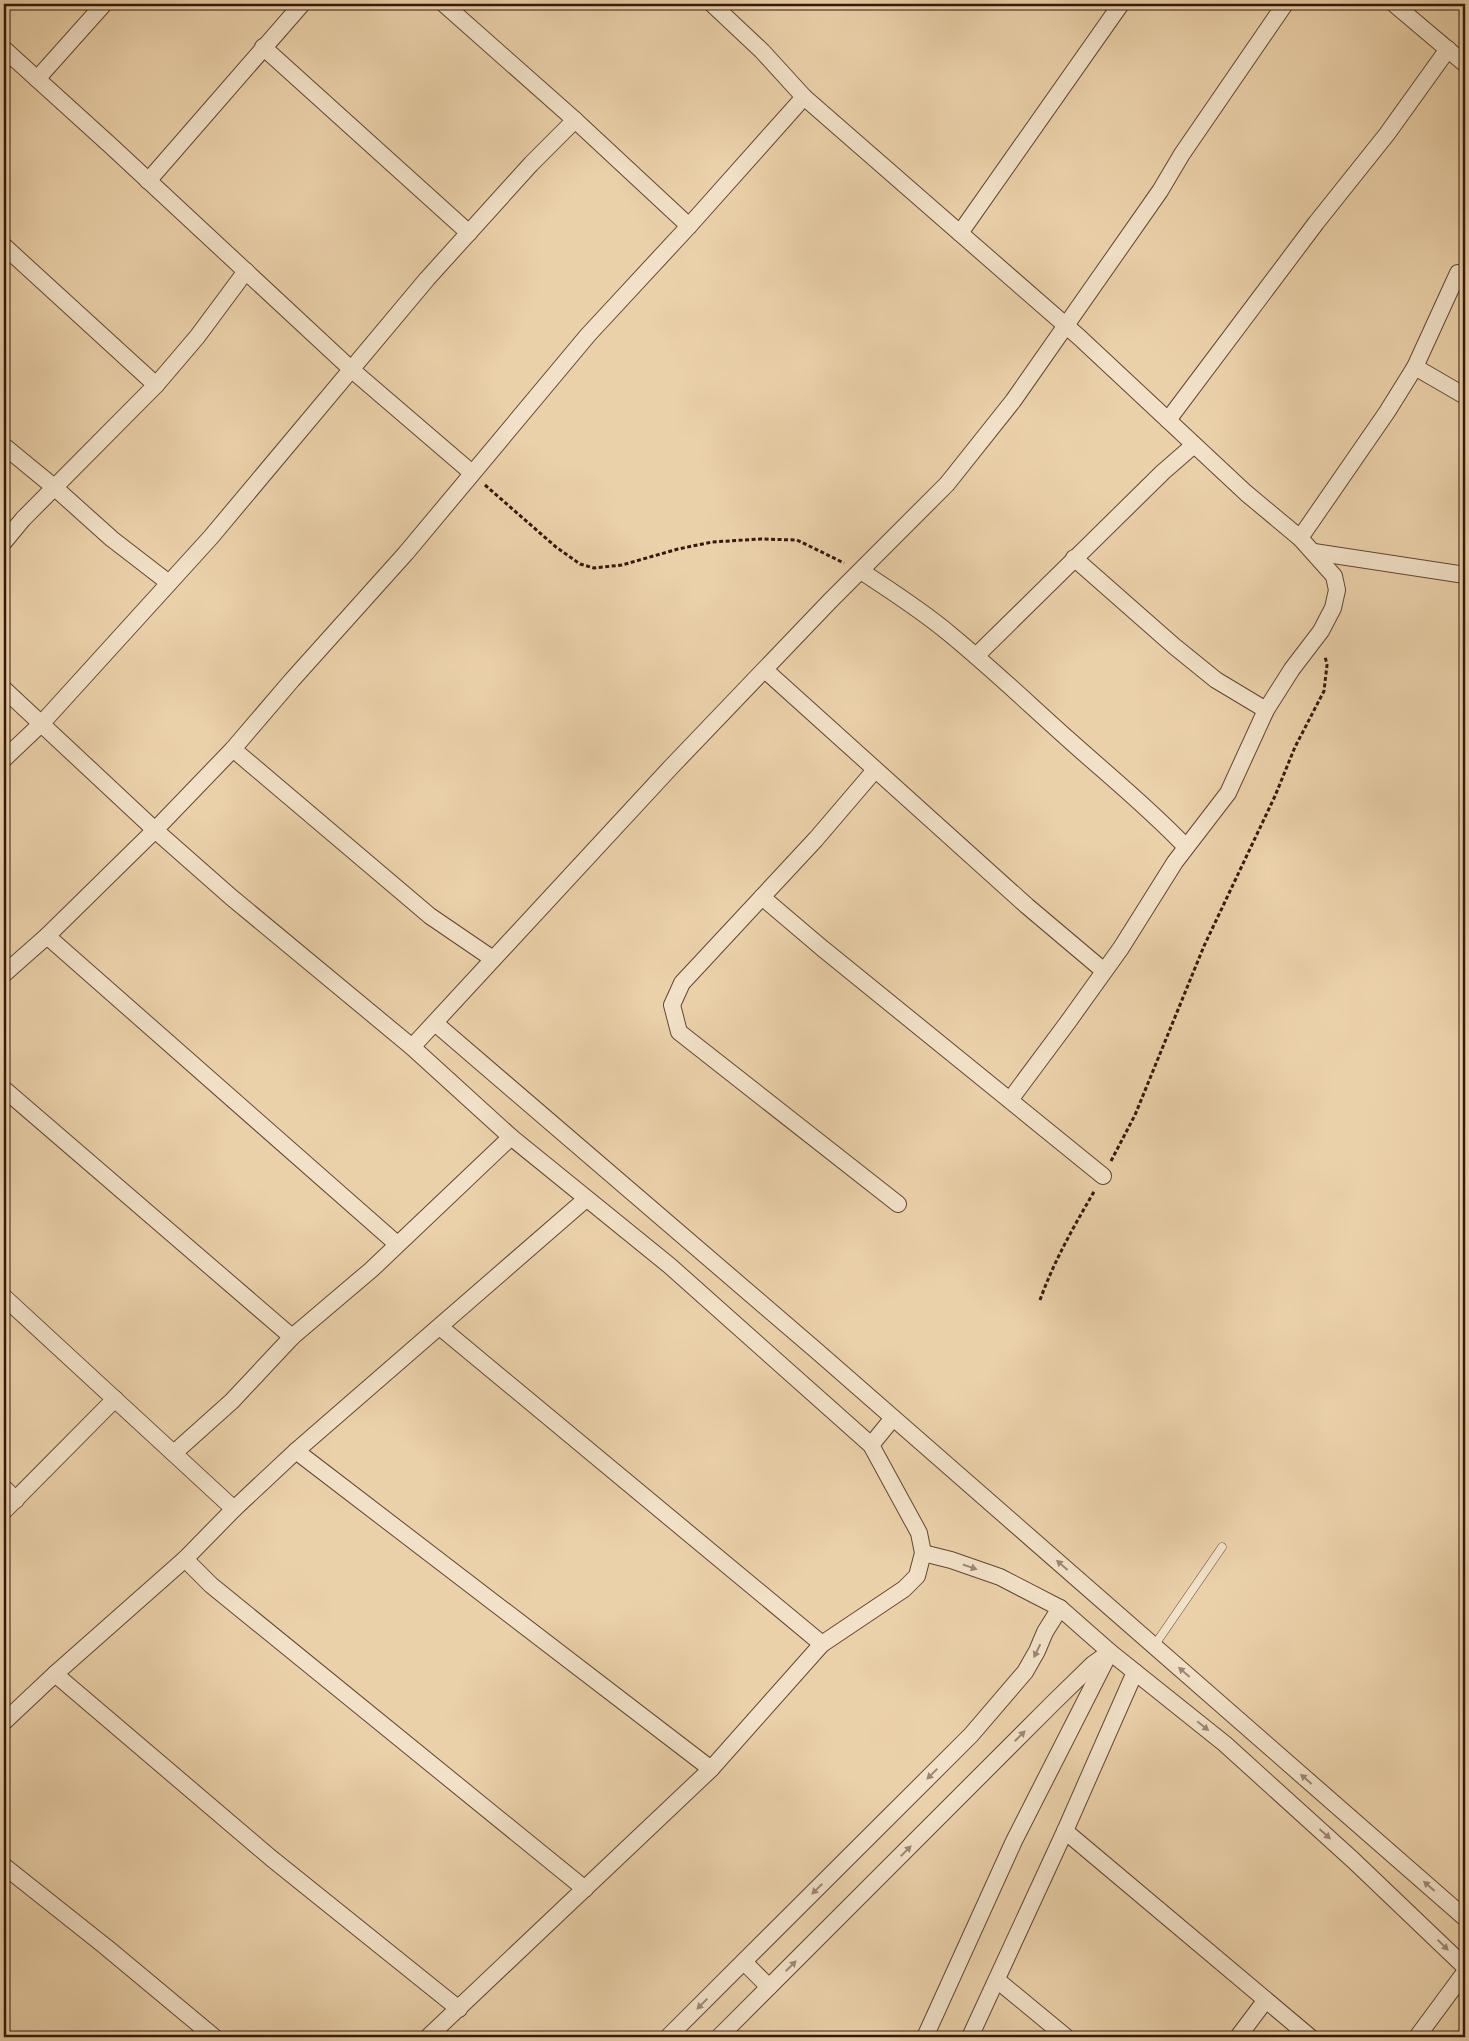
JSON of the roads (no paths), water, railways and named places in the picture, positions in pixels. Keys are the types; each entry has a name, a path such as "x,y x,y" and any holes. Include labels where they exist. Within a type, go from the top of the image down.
{"street":[{"path":"37,80 104,4"},
{"path":"148,181 302,4"},
{"path":"444,4 689,226"},
{"path":"712,4 762,51 804,97 1066,325 1246,493 1300,538 1334,576 1337,590 1333,608 1321,631 1292,669 1266,710 1228,793 1186,848 1104,971 1010,1100"},
{"path":"960,233 1120,4"},
{"path":"412,1047 672,766 947,484 1013,401 1160,191 1182,154 1285,4"},
{"path":"1394,4 1465,64"},
{"path":"263,47 469,233"},
{"path":"1168,420 1311,230 1387,134 1448,48"},
{"path":"4,50 352,370 472,473"},
{"path":"4,974 47,936 156,830 233,749 370,594 588,334 689,226 804,97"},
{"path":"4,759 42,724 211,537 389,324 531,164 574,120"},
{"path":"4,246 156,385"},
{"path":"4,542 54,487 156,385 197,337 246,271"},
{"path":"1300,538 1387,412 1415,367 1458,274"},
{"path":"1415,367 1465,396"},
{"path":"976,656 1074,558 1163,472 1194,445"},
{"path":"4,446 54,487 112,539 169,584"},
{"path":"1314,552 1465,575"},
{"path":"1074,558 1174,646 1216,680 1266,710"},
{"path":"861,571 913,606 976,656 1101,769 1127,790 1186,848"},
{"path":"765,670 1053,929 1104,971"},
{"path":"4,689 156,830 232,897 412,1047 511,1137 670,1266 871,1445 919,1533 923,1553 917,1576 904,1589 822,1644 711,1769 428,2037"},
{"path":"233,749 430,916 493,959"},
{"path":"875,770 762,897 682,983 672,1005 680,1032 898,1204"},
{"path":"762,897 1103,1176"},
{"path":"47,936 397,1244"},
{"path":"435,1023 894,1418 1465,1918"},
{"path":"4,1089 292,1337"},
{"path":"174,1453 232,1401 292,1337 371,1270 511,1137"},
{"path":"4,1722 184,1559 296,1450 586,1199"},
{"path":"4,1297 234,1509"},
{"path":"440,1327 822,1644"},
{"path":"4,1511 115,1399"},
{"path":"871,1445 894,1418"},
{"path":"296,1450 711,1769"},
{"path":"4,1488 16,1500"},
{"path":"923,1553 951,1560 1000,1577 1060,1608 1110,1652 1225,1744 1353,1860 1465,1967"},
{"path":"184,1559 211,1585 585,1889"},
{"path":"668,2037 971,1735 1025,1672 1045,1632 1060,1608"},
{"path":"719,2037 1052,1704 1094,1664 1110,1652"},
{"path":"925,2037 1014,1842 1110,1652"},
{"path":"970,2037 1065,1832 1135,1672"},
{"path":"55,1674 271,1858 459,2009"},
{"path":"1065,1832 1310,2037"},
{"path":"4,1866 214,2037"},
{"path":"744,1962 769,1987"},
{"path":"1417,2037 1465,1972"},
{"path":"997,1980 1066,2037"},
{"path":"1238,2037 1265,2001"}],"lane":[{"path":"1154,1646 1222,1547"}]}
